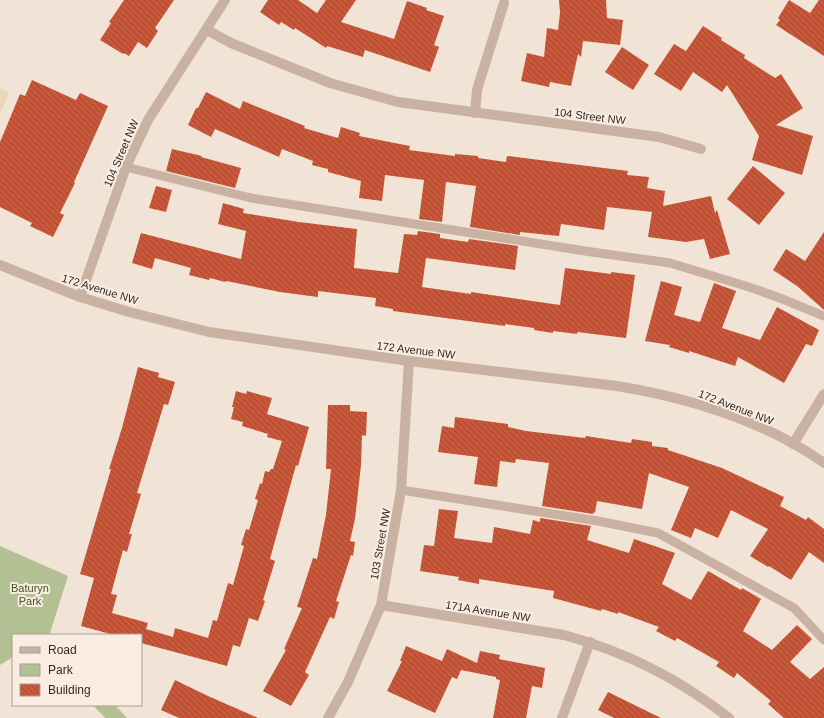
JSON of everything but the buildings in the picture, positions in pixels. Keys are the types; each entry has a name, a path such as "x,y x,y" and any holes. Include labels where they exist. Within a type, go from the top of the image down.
{"street":[{"name":"104 Street NW","path":"80,297 126,167 148,120 226,0"},
{"path":"475,113 477,90 504,3"},
{"name":"104 Street NW","path":"207,30 231,43 330,83 398,102 659,137 700,149"},
{"name":"172 Avenue NW","path":"0,265 80,297 129,312 210,332 409,362 618,386 680,399 739,418 793,444 824,463"},
{"name":"103 Street NW","path":"328,718 348,682 381,605 401,490 409,362"},
{"path":"793,444 824,394"},
{"name":"171A Avenue NW","path":"381,605 564,635 590,642 621,654 663,674 688,688 729,718"},
{"path":"562,718 590,642"}],"lane":[{"path":"126,167 251,198 586,252 670,263 749,286 824,316"},
{"path":"401,490 598,521 658,533 794,608 824,640"}],"green space":[{"name":"Baturyn Park","path":"0,546 68,576 50,633 51,634 12,634 12,658 0,665"},
{"path":"94,706 116,706 127,718 105,718"}],"shaded area":[{"path":"0,88 9,93 0,114"}]}
